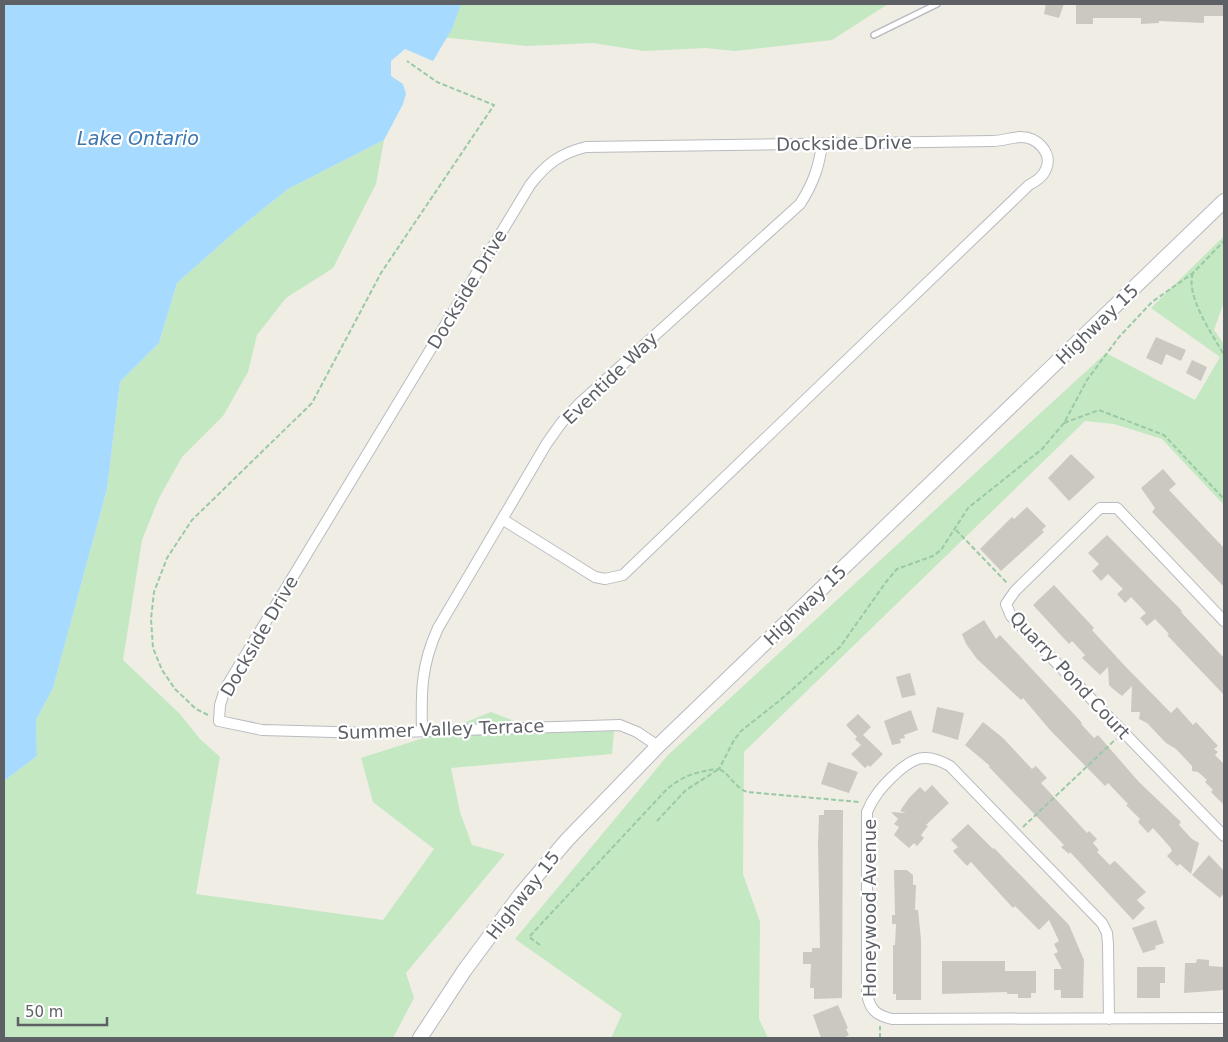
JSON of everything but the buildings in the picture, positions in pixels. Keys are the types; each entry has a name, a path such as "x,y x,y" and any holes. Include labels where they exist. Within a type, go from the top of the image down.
{"main road":[{"name":"Highway 15","path":"420,1038 464,971 521,894 567,840 658,746 1224,202"}],"street":[{"name":"Dockside Drive","path":"218,721 225,689 530,185 541,170 562,155 586,147 993,141 1020,137 1032,139 1042,146 1047,157 1046,169 1040,179 1022,192 623,574 605,580 596,577 502,519"},
{"name":"Eventide Way","path":"422,731 421,685 429,646 547,443 580,402 800,204 812,186 819,167 822,144"},
{"name":"Quarry Pond Court","path":"1224,621 1117,508 1100,508 1015,591 1006,604 1011,616 1224,836"},
{"name":"Summer Valley Terrace","path":"218,721 262,730 368,733 620,725 637,732 658,746"},
{"name":"Honeywood Avenue","path":"1109,1019 1107,933 1102,923 950,766 931,758 918,758 906,764 875,794 867,812 867,994 869,1007 880,1016 892,1019 1109,1019 1224,1018"}],"lane":[{"path":"874,34 937,4"}],"path":[{"path":"218,721 196,709 175,689 162,670 153,648 151,619 154,592 167,558 192,520 312,403 381,273 494,105 437,82 407,61"},
{"path":"657,820 686,790 719,769 734,740 741,731 780,701 840,647 897,569 908,563 933,556 941,550 968,508 1042,449 1064,423 1087,380 1119,337 1152,302 1193,273 1224,241"},
{"path":"1193,273 1190,282 1193,297 1224,356"},
{"path":"1064,423 1099,410 1164,435 1224,498"},
{"path":"955,529 1015,591"},
{"path":"1016,834 1123,732"},
{"path":"540,945 529,937 667,789 681,778 699,771 719,769 725,772 739,789 747,792 871,803"}],"green space":[{"path":"454,4 888,4 832,40 735,51 706,48 644,51 593,43 526,46 441,37"},
{"path":"384,140 376,184 333,268 286,298 257,335 248,372 223,416 182,457 159,498 142,540 123,660 180,714 200,739 220,757 196,894 383,920 434,849 373,802 361,758 439,733 491,712 546,733 614,731 612,754 451,768 460,812 472,845 505,854 406,973 414,998 393,1038 4,1038 4,781 37,756 36,720 53,688 107,489 120,382 159,343 177,283 237,230 288,189"},
{"path":"1224,236 1224,302 1214,330 1224,344 1224,505 1162,439 1114,424 1085,421 744,752 743,874 760,922 759,1019 768,1038 611,1038 622,1014 515,939 668,755 1106,353 1195,400 1220,357 1151,308"}],"water":[{"name":"Lake Ontario","path":"4,4 461,4 452,29 433,61 405,49 391,61 391,76 403,84 406,94 403,104 384,140 288,189 237,230 177,283 159,343 120,382 107,489 53,688 36,720 37,756 4,781"}]}
